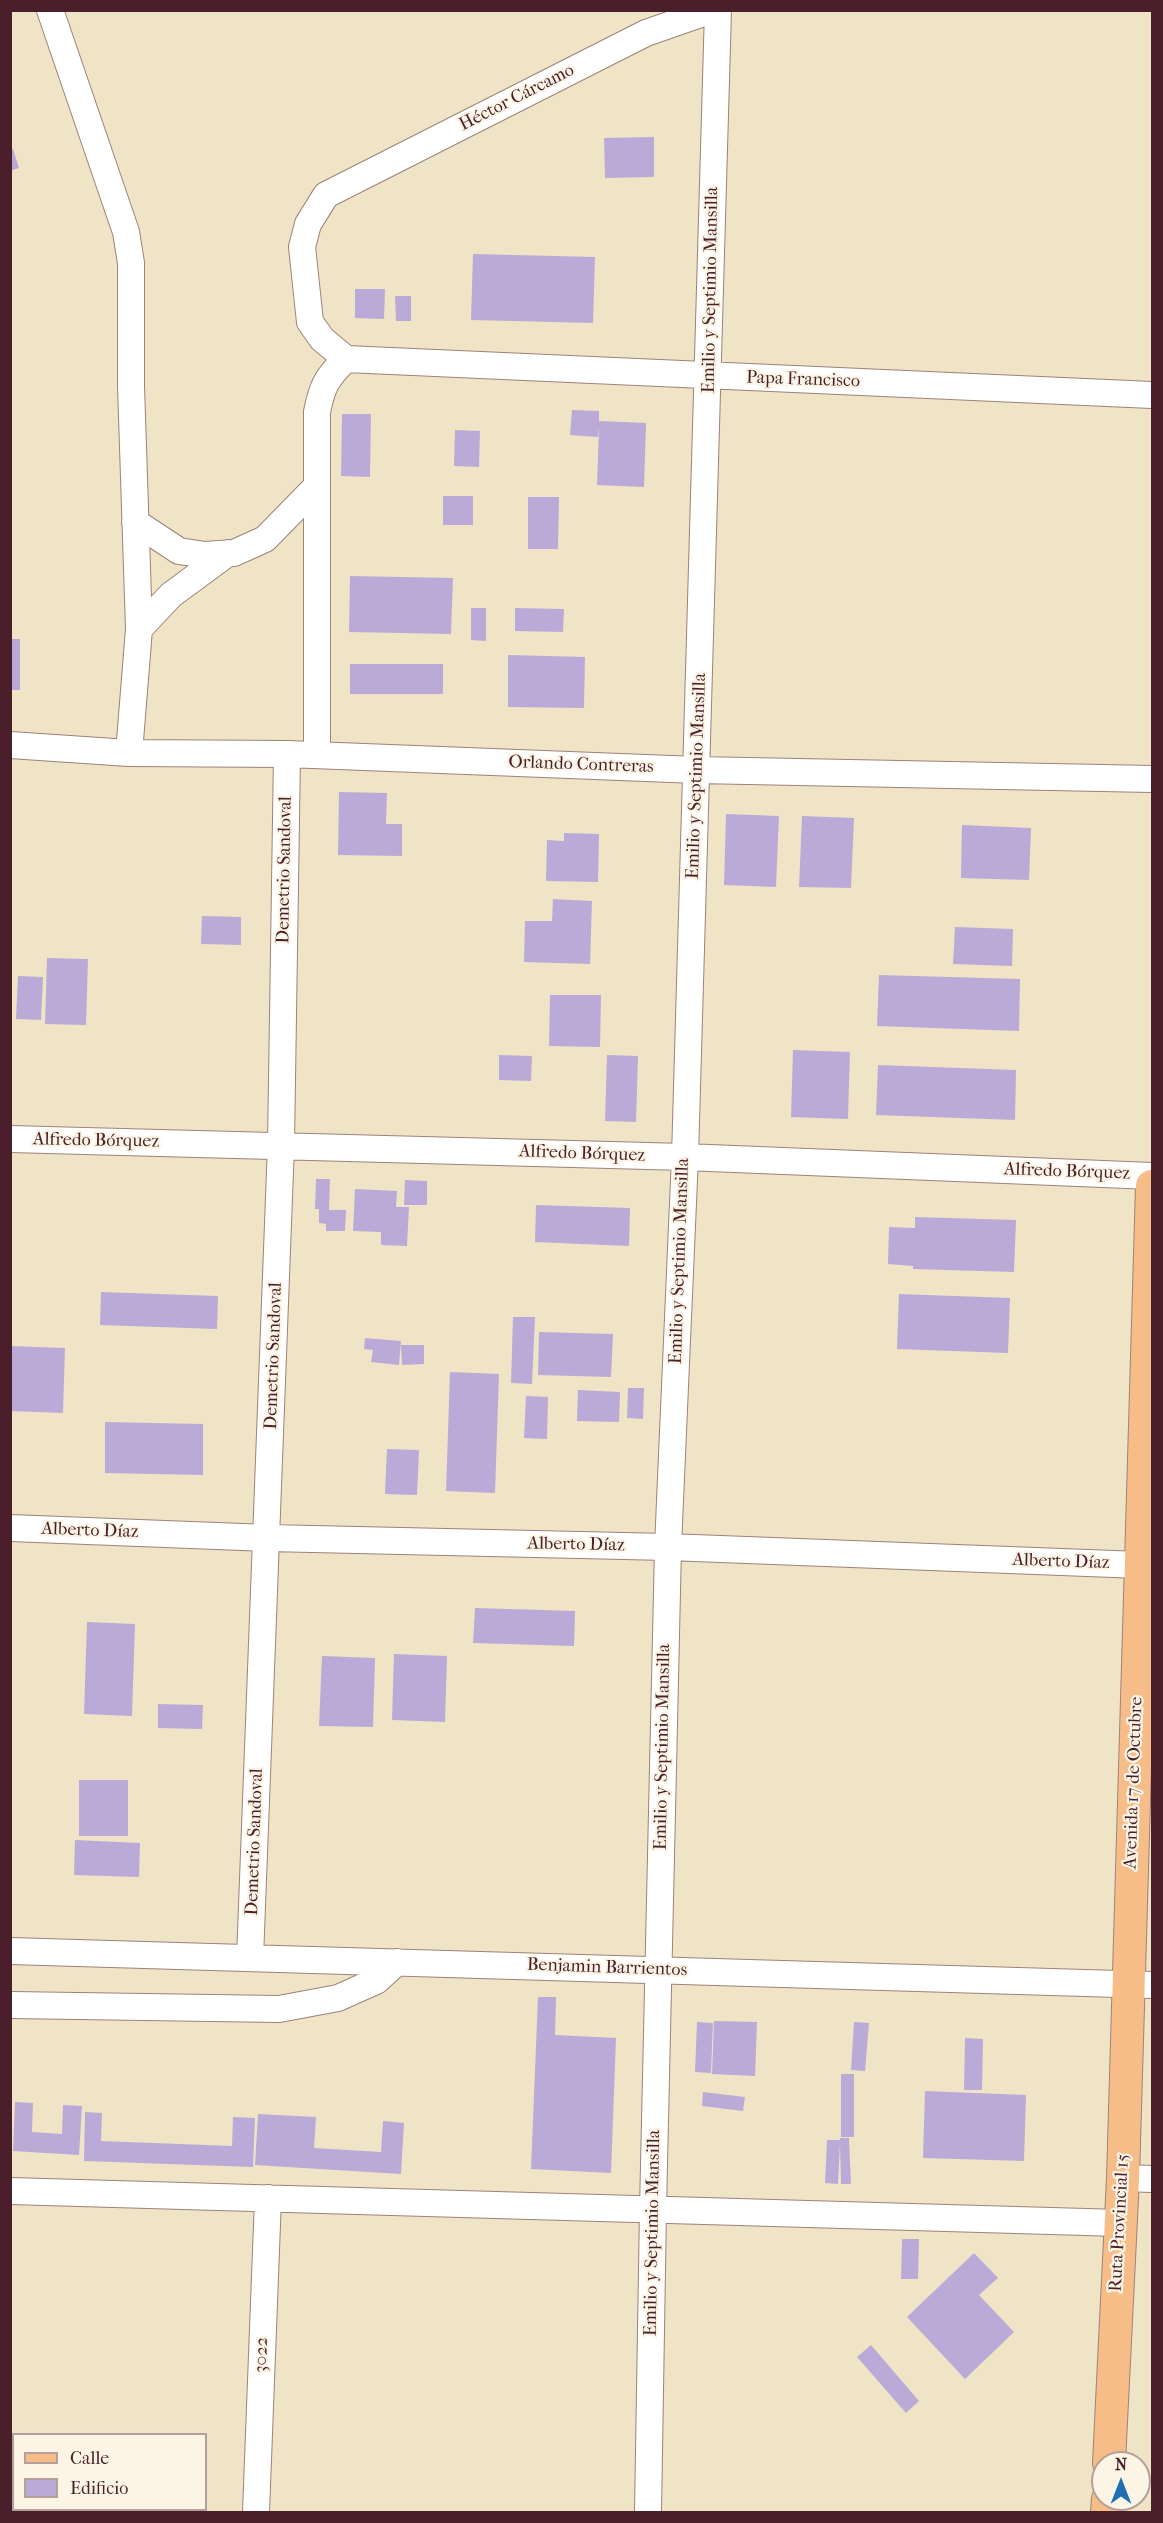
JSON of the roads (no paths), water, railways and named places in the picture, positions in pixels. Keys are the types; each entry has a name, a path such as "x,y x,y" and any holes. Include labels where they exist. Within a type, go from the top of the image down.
{"main road":[{"name":"Avenida 17 de Octubre","path":"1140,1984 1152,1186"},
{"name":"Ruta Provincial 15","path":"1110,2451 1120,2223 1138,2178 1140,1984"}],"street":[{"path":"50,10 126,232 130,263 130,386 139,629 129,753"},
{"name":"Héctor Cárcamo","path":"346,359 322,339 310,322 302,247 308,224 326,195 646,33 712,10"},
{"name":"Emilio y Septimio Mansilla","path":"648,2512 668,1547 685,1157 718,10"},
{"path":"317,755 317,412 320,393 328,376 346,359"},
{"name":"Papa Francisco","path":"346,359 1152,395"},
{"path":"139,629 171,595 228,553 265,539 316,487"},
{"path":"135,522 179,550 205,555 228,553"},
{"name":"Orlando Contreras","path":"10,745 129,753 287,754 697,770 1152,779"},
{"name":"Demetrio Sandoval","path":"249,1958 268,1538 281,1145 287,754"},
{"name":"Alfredo Bórquez","path":"10,1139 685,1157 1152,1176"},
{"name":"Alberto Díaz","path":"10,1528 268,1538 668,1547 1148,1567"},
{"name":"Benjamin Barrientos","path":"10,1940 86,1953"},
{"name":"Benjamin Barrientos","path":"10,1952 1140,1984"},
{"path":"10,2005 279,2009 338,1998 376,1981 397,1962"},
{"path":"10,2190 1120,2223"},
{"name":"3022","path":"256,2512 268,2198"}]}
